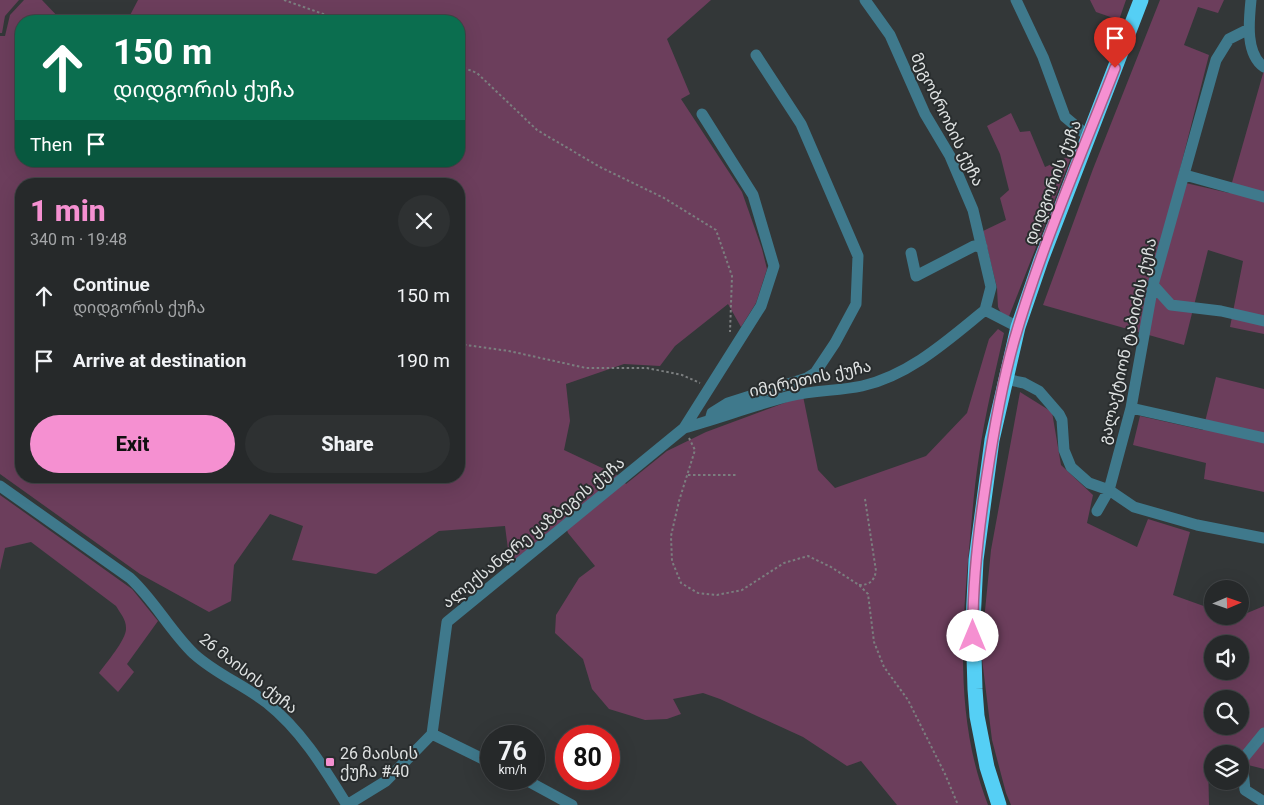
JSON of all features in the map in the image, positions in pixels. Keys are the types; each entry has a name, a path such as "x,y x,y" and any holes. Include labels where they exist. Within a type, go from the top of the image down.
{"highway":[{"name":"დიდგორის ქუჩა","path":"999,805 987,767 979,725 975,690 973,623 980,521 992,440 1018,327 1041,260 1141,0"}],"street":[{"name":"მეგობრობის ქუჩა","path":"865,0 890,35 925,114 950,156 973,210 991,287 985,310"},
{"path":"1016,0 1043,57 1065,117 1088,137"},
{"path":"1251,0 1249,29 1254,55 1259,64 1264,67"},
{"name":"გალაქტიონ ტაბიძის ქუჩა","path":"1096,511 1109,490 1131,408 1153,285 1216,60 1229,39 1249,29"},
{"path":"710,420 712,413 723,405 807,378 816,373 856,304 858,256 801,124 756,55"},
{"path":"684,428 761,306 774,266 753,195 702,114"},
{"path":"1185,176 1264,197"},
{"path":"911,253 916,276 974,246 982,247"},
{"path":"1153,285 1171,305 1221,311 1264,321"},
{"path":"985,310 1018,327"},
{"name":"იმერეთის ქუჩა","path":"684,428 790,396 862,386 878,381 907,368 985,310"},
{"path":"1005,379 1024,383 1039,391 1059,414 1062,420 1064,450 1071,467 1089,483 1109,490 1134,507 1197,525 1264,538"},
{"path":"1131,408 1264,438"},
{"name":"ალექსანდრე ყაზბეგის ქუჩა","path":"432,734 447,622 684,428"},
{"name":"26 მაისის ქუჩა","path":"0,486 130,578 142,589 193,653 276,711 299,734 347,805"},
{"path":"1264,733 1242,760 1245,790 1264,802"},
{"path":"347,805 386,781 432,734 480,758"},
{"path":"544,790 572,805"}],"path":[{"path":"284,0 326,15"},
{"path":"465,68 477,73 537,130 600,167 664,198 716,230 732,276 730,335"},
{"path":"465,345 509,351 586,368 647,368 682,376 710,386"},
{"path":"684,428 695,450 679,501 671,536 672,561 682,583 698,593 717,595 734,592 742,590 784,563 808,556 831,566 859,585 868,594 874,642 884,667 908,700 945,774 958,805"},
{"path":"688,475 738,475"},
{"path":"859,585 870,583 876,571 864,499"}],"shaded area":[{"path":"0,0 19,0 5,16 2,33 0,33"},
{"path":"24,0 42,0 56,15 15,15 15,167 465,167 465,15 130,15 138,0 711,0 667,39 690,94 681,99 742,192 762,249 767,269 756,303 741,327 728,304 675,346 660,366 624,364 566,384 570,421 564,450 619,476 626,484 667,451 706,432 803,396 818,470 835,488 926,456 967,413 989,339 998,329 1004,333 987,409 977,468 964,615 963,679 970,743 988,805 897,805 861,761 847,766 803,737 703,693 673,699 681,714 667,719 645,720 609,709 592,689 583,659 555,633 556,615 579,578 595,566 568,533 564,522 510,565 505,526 439,531 376,574 292,560 303,526 270,514 234,565 231,601 209,612 140,574 0,474 0,36 5,36 10,15"},
{"path":"1090,0 1126,0 1119,20 1096,12"},
{"path":"1160,0 1224,0 1218,13 1198,7 1184,45 1209,55 1177,181 1229,193 1264,70 1264,334 1230,327 1243,261 1208,250 1184,345 1043,305 1093,169"},
{"path":"1011,113 1020,132 1030,131 1045,167 1072,155 1008,319 1002,315 998,307 997,288 983,231 1006,220 1000,198 1009,190 1000,154 987,126"},
{"path":"1216,377 1264,389 1264,492 1204,479 1206,463 1133,445 1140,416 1203,430"},
{"path":"1020,392 1052,412 1061,465 1093,495 1087,523 1137,547 1148,519 1190,532 1173,595 1204,606 1204,625 1249,625 1249,612 1264,606 1264,769 1249,765 1249,745 1204,745 1204,790 1209,790 1209,805 1011,805 992,740 981,651 991,550"},
{"path":"0,495 132,589 158,621 127,664 134,672 118,692 99,673 123,638 126,628 122,616 116,606 31,542 5,548 0,570"}],"place":[{"name":"26 მაისის ქუჩა #40","path":"330,762"}],"route":[{"path":"973,636 974,589 980,521 992,440 1013,344 1041,260 1115,68"}]}
